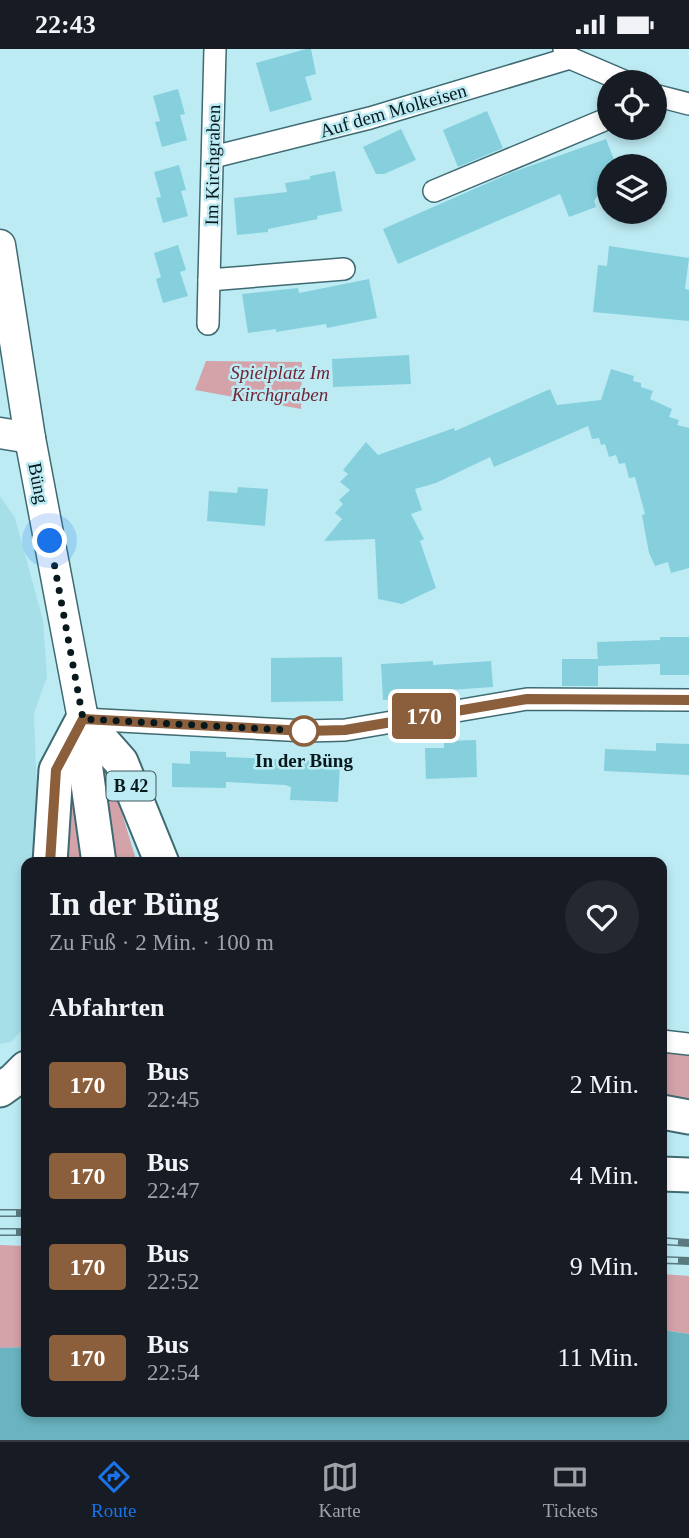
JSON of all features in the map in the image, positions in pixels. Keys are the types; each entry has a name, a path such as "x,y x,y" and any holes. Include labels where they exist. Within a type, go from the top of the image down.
{"main road":[{"path":"50,857 56,770 83,719"},
{"name":"B 42","path":"83,719 86,770 98,857"},
{"name":"B 42","path":"83,719 121,762 160,857"},
{"path":"0,1090 21,1072"},
{"path":"0,1096 21,1094"},
{"path":"667,1113 689,1118"},
{"path":"667,1174 689,1175"}],"street":[{"name":"Im Kirchgraben","path":"208,324 215,49"},
{"name":"Auf dem Molkeisen","path":"214,156 370,118 567,54"},
{"path":"567,54 601,70"},
{"path":"667,99 689,104"},
{"path":"434,191 597,123"},
{"name":"Büng","path":"0,245 30,437 83,719"},
{"path":"209,280 344,269"},
{"path":"0,433 30,437"},
{"path":"83,719 306,731 345,730 527,699 689,700"},
{"path":"667,1042 689,1044"}],"shaded area":[{"path":"0,496 15,518 43,620 47,677 34,713 36,857 21,857 21,1031 11,1042 0,1044"},
{"path":"667,1331 689,1334 689,1440 0,1440 0,1348 21,1347 21,1417 667,1417"}],"green space":[{"name":"Spielplatz Im Kirchgraben","path":"206,361 302,362 301,409 195,390"},
{"path":"107,764 135,857 116,857 100,767"},
{"path":"75,773 84,857 65,857 65,777"},
{"path":"667,1053 689,1056 689,1100 667,1097"},
{"path":"0,1245 21,1246 21,1347 0,1348"},
{"path":"667,1274 689,1276 689,1334 667,1331"}],"building":[{"path":"311,49 316,74 305,77 312,100 270,112 256,63"},
{"path":"178,89 185,114 180,115 187,140 162,147 155,122 160,121 153,96"},
{"path":"487,111 503,148 458,167 443,130"},
{"path":"401,129 416,160 384,174 376,174 363,147"},
{"path":"603,140 606,140 612,154 597,154 597,196 594,201 596,207 569,217 560,194 398,264 383,229 513,172"},
{"path":"179,165 186,190 181,191 188,216 163,223 156,198 161,197 154,172"},
{"path":"335,171 342,211 317,216 318,219 268,229 268,232 237,235 234,198 287,192 285,183"},
{"path":"178,245 186,270 180,272 188,296 163,303 156,279 161,277 154,253"},
{"path":"609,246 689,258 685,289 689,290 689,321 593,312 598,265 607,266"},
{"path":"369,279 377,318 327,328 326,324 276,332 276,329 248,333 242,294 298,288 299,293"},
{"path":"409,355 411,384 333,387 332,359"},
{"path":"611,369 634,376 633,381 653,391 650,399 672,409 669,417 679,420 677,425 689,428 689,568 671,573 668,562 655,566 649,553 642,515 645,514 635,477 629,478 625,463 619,464 616,455 609,457 605,444 601,445 599,438 592,439 588,426 494,467 490,457 436,483 415,489 422,510 411,514 424,539 420,541 436,588 402,604 378,599 375,539 324,541 342,519 335,513 343,504 339,500 350,490 340,482 348,474 343,470 366,442 378,455 454,428 455,431 550,389 557,405 601,400"},
{"path":"238,487 268,489 265,526 207,521 209,491 237,493"},
{"path":"660,637 689,637 689,675 660,675 660,664 598,666 597,642 660,640"},
{"path":"342,657 343,701 271,702 271,658"},
{"path":"562,659 598,659 598,686 562,686"},
{"path":"433,661 433,665 491,661 493,687 435,691 435,697 383,700 381,664"},
{"path":"476,740 477,777 426,779 425,748 444,748 444,741"},
{"path":"656,743 689,744 689,775 604,771 605,749 656,751"},
{"path":"190,751 226,752 226,757 340,762 338,802 290,800 291,787 285,785 226,782 226,788 172,787 172,763 190,764"}],"railway":[{"path":"0,1213 21,1213"},
{"path":"0,1232 21,1232"},
{"path":"667,1241 689,1243"},
{"path":"667,1260 689,1261"}],"bus line":[{"name":"170","path":"50,857 56,770 83,719 180,722 306,731 345,730 527,699 689,700"}],"place":[{"name":"In der Büng","path":"304,731"}],"route":[{"path":"50,541 83,719 180,722 304,731"}]}
